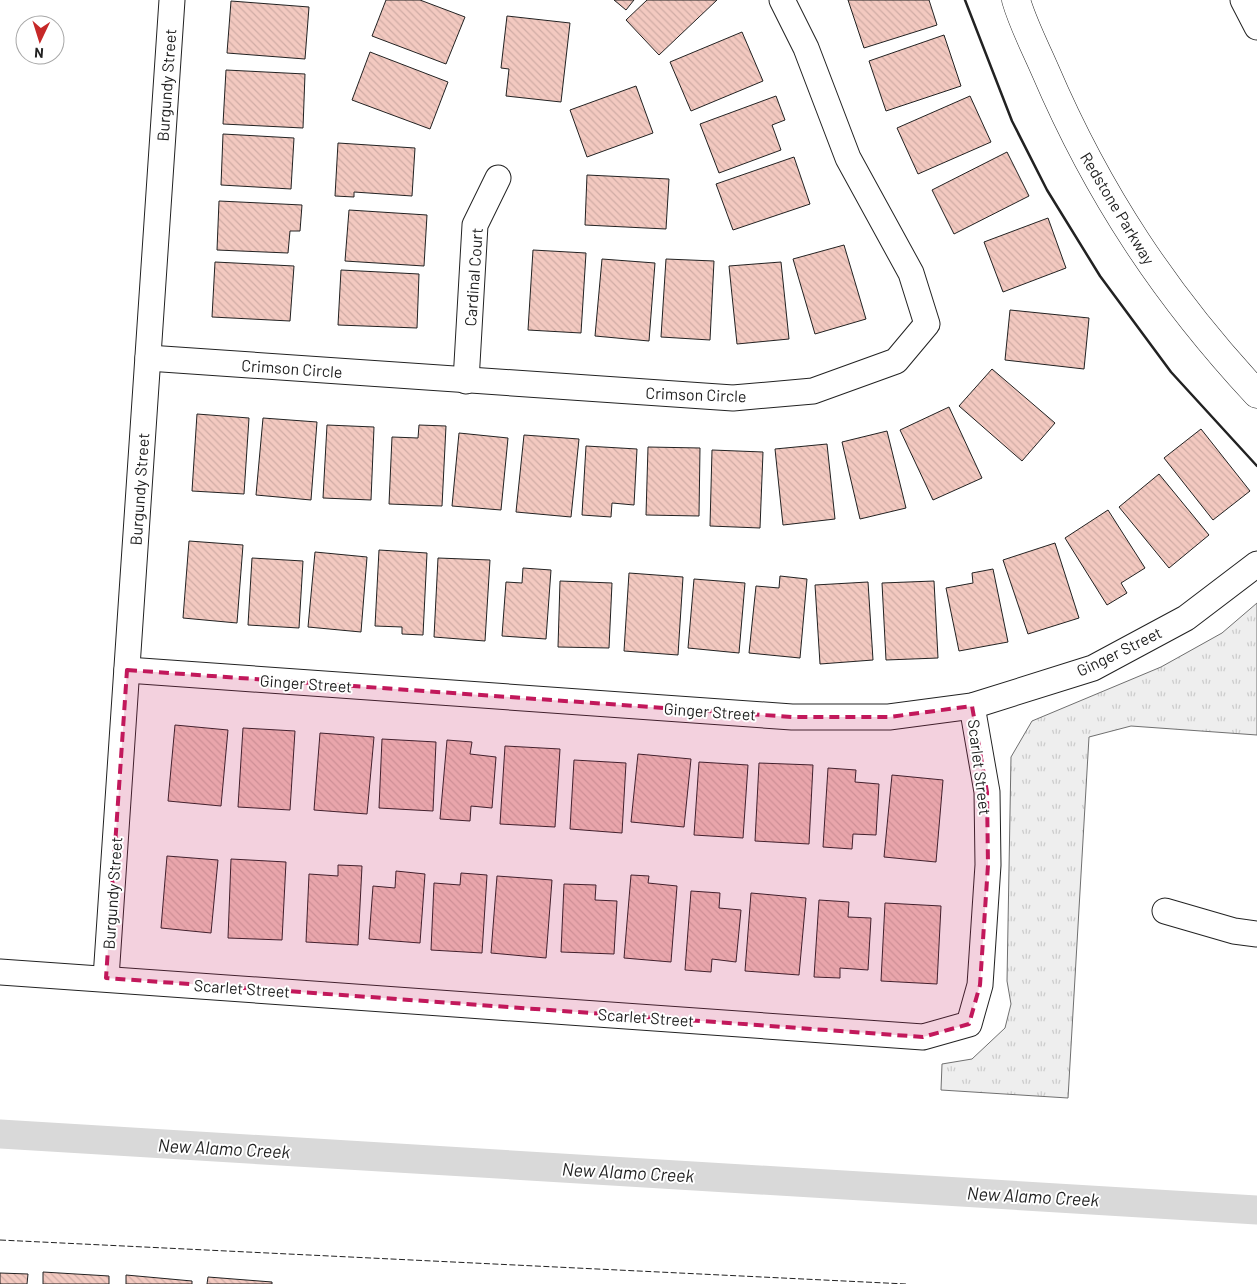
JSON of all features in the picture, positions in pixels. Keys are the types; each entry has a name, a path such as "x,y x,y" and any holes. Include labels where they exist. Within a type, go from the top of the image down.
{"street":[{"name":"Burgundy Street","path":"106,978 172,0"},
{"name":"Crimson Circle","path":"148,358 733,398 813,391 896,360 927,324 911,273 848,158 806,48 782,0"},
{"name":"Redstone Parkway","path":"1016,0 1066,119 1115,210 1167,288 1222,356 1257,394"},
{"path":"1243,0 1257,28"},
{"name":"Cardinal Court","path":"466,381 475,225 498,178"},
{"name":"Ginger Street","path":"127,670 792,717 889,717 972,706 1093,668 1186,618 1257,564"},
{"name":"Scarlet Street","path":"0,972 923,1037 969,1024 980,984 988,865 987,792 972,706"},
{"path":"1165,911 1234,931 1257,934"}],"highlighted area":[{"path":"127,670 792,717 889,717 972,706 987,792 988,865 980,985 969,1024 923,1037 106,978"}],"green space":[{"path":"1257,603 1257,735 1131,726 1089,737 1068,1098 941,1090 942,1064 972,1059 1005,1028 1011,1004 1007,981 1011,757 1032,721 1161,667 1222,633"}],"building":[{"path":"386,0 420,0 465,17 446,64 372,36"},
{"path":"614,0 634,0 626,10"},
{"path":"647,0 717,0 659,55 626,20"},
{"path":"848,0 929,0 937,25 864,48"},
{"path":"231,1 309,7 305,59 227,53"},
{"path":"507,16 570,23 561,102 506,96 509,69 501,68"},
{"path":"742,32 763,81 691,111 670,62"},
{"path":"944,35 961,86 886,111 869,61"},
{"path":"370,52 448,82 430,129 352,100"},
{"path":"226,70 305,74 303,128 223,124"},
{"path":"636,86 653,133 587,157 570,110"},
{"path":"776,96 785,120 772,125 781,150 719,173 700,124"},
{"path":"970,96 991,142 918,174 897,128"},
{"path":"223,134 294,138 291,189 221,185"},
{"path":"338,143 415,148 412,196 354,192 354,197 335,196"},
{"path":"1007,152 1029,196 954,234 932,190"},
{"path":"794,157 810,204 733,230 716,184"},
{"path":"587,175 669,179 666,229 585,225"},
{"path":"219,201 302,205 300,231 290,231 288,253 217,250"},
{"path":"349,210 427,215 424,266 345,261"},
{"path":"1048,218 1066,268 1003,292 984,242"},
{"path":"844,245 866,319 815,334 793,259"},
{"path":"533,250 586,253 581,333 528,330"},
{"path":"602,259 655,263 649,341 595,336"},
{"path":"666,259 714,261 710,340 661,337"},
{"path":"215,262 294,266 290,321 212,317"},
{"path":"781,262 789,339 737,344 729,266"},
{"path":"341,270 419,274 417,328 338,325"},
{"path":"1010,310 1089,318 1084,369 1005,360"},
{"path":"992,369 1055,423 1022,461 959,406"},
{"path":"949,407 982,478 933,500 900,430"},
{"path":"197,414 249,418 244,494 192,491"},
{"path":"263,418 317,422 311,500 256,495"},
{"path":"327,425 374,427 371,500 323,498"},
{"path":"419,425 446,426 442,506 389,504 392,437 418,438"},
{"path":"1201,429 1250,491 1213,520 1164,458"},
{"path":"887,431 906,508 860,519 842,442"},
{"path":"459,433 508,438 501,510 452,506"},
{"path":"524,435 579,439 571,517 516,512"},
{"path":"827,444 835,519 783,525 775,449"},
{"path":"586,446 637,449 634,505 612,503 611,517 582,515"},
{"path":"648,447 700,448 699,516 646,515"},
{"path":"712,450 763,452 760,528 710,526"},
{"path":"1159,474 1209,535 1169,568 1119,507"},
{"path":"1108,510 1145,568 1121,583 1127,593 1107,605 1065,538"},
{"path":"189,541 243,545 237,623 183,618"},
{"path":"1055,543 1079,618 1028,634 1003,560"},
{"path":"379,550 427,553 423,635 402,634 402,627 375,626"},
{"path":"315,552 367,557 361,632 308,627"},
{"path":"252,558 303,561 299,628 248,625"},
{"path":"438,558 490,560 485,641 434,637"},
{"path":"523,568 551,570 546,639 502,636 506,582 522,583"},
{"path":"993,569 1008,642 959,651 946,588 973,583 972,573"},
{"path":"629,573 683,577 678,655 624,651"},
{"path":"780,576 807,579 800,658 749,653 756,586 779,588"},
{"path":"694,579 745,583 739,653 688,648"},
{"path":"560,581 612,583 609,648 558,647"},
{"path":"934,581 938,658 886,660 882,583"},
{"path":"868,582 873,660 820,664 815,585"},
{"path":"175,725 228,730 221,806 168,801"},
{"path":"243,728 295,731 290,810 238,807"},
{"path":"320,733 374,737 367,814 314,810"},
{"path":"382,739 436,742 433,811 379,808"},
{"path":"447,740 472,742 470,754 496,757 492,808 471,806 470,821 440,819"},
{"path":"505,746 560,749 555,827 500,824"},
{"path":"638,754 691,759 684,827 631,822"},
{"path":"574,760 626,763 622,833 570,829"},
{"path":"699,762 748,765 743,838 694,835"},
{"path":"759,763 813,765 809,844 755,841"},
{"path":"828,768 856,770 855,782 879,784 876,835 853,834 852,849 823,847"},
{"path":"892,775 943,780 936,862 884,857"},
{"path":"167,856 218,860 211,933 161,928"},
{"path":"231,859 286,862 282,940 228,938"},
{"path":"338,865 362,866 358,945 306,942 309,874 338,876"},
{"path":"396,871 425,874 420,943 369,939 373,886 395,888"},
{"path":"461,873 487,875 482,953 431,950 434,883 460,885"},
{"path":"631,875 649,876 648,883 677,886 671,962 624,958"},
{"path":"497,876 552,880 546,958 491,953"},
{"path":"564,884 596,885 595,900 617,901 614,954 561,952"},
{"path":"691,891 720,893 719,908 741,910 736,962 712,959 711,972 685,970"},
{"path":"751,893 806,898 799,975 745,971"},
{"path":"819,900 849,902 848,917 871,918 868,970 840,968 840,978 814,977"},
{"path":"885,903 941,906 937,984 881,981"},
{"path":"43,1272 109,1276 109,1284 43,1284"},
{"path":"0,1273 28,1274 27,1284 0,1284"},
{"path":"126,1275 192,1281 192,1284 126,1284"},
{"path":"208,1277 272,1282 272,1284 207,1284"}],"waterway":[{"name":"New Alamo Creek","path":"0,1134 1257,1210"}],"fence":[{"path":"0,1240 906,1284"}],"wall":[{"path":"965,0 1012,121 1047,190 1100,276 1171,372 1257,466"}]}
